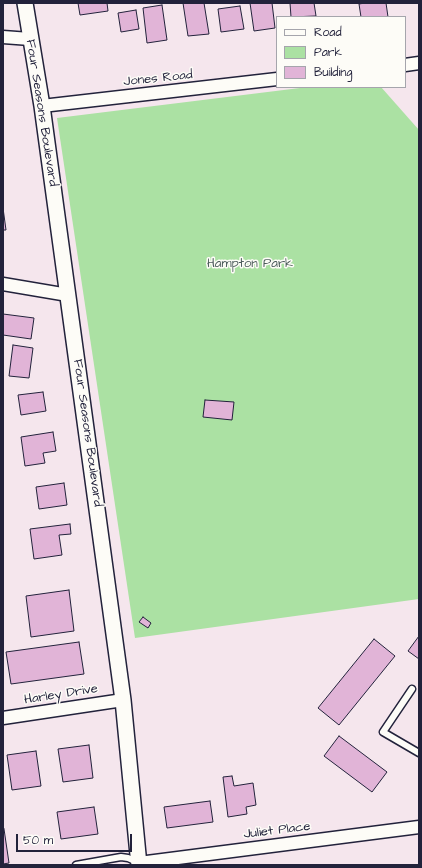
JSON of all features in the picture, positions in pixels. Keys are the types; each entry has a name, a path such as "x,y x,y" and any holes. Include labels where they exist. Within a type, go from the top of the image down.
{"street":[{"name":"Four Seasons Boulevard","path":"25,3 42,106 124,700 139,864"},
{"path":"3,37 30,39"},
{"path":"406,65 419,63"},
{"name":"Jones Road","path":"42,106 276,79"},
{"path":"3,284 68,295"},
{"name":"Harley Drive","path":"3,718 124,700"},
{"name":"Juliet Place","path":"139,864 419,827"}],"lane":[{"path":"412,689 383,732 419,753"},
{"path":"76,865 121,857 128,858 139,864"}],"green space":[{"name":"Hampton Park","path":"300,88 382,88 419,130 419,599 135,638 57,118"}],"building":[{"path":"78,3 107,3 108,11 80,15"},
{"path":"183,3 204,3 209,34 188,36"},
{"path":"250,3 272,3 275,28 254,31"},
{"path":"290,3 314,3 316,16 291,16"},
{"path":"386,3 388,16 361,16 359,4"},
{"path":"162,5 167,40 147,43 143,8"},
{"path":"240,6 244,29 221,32 218,9"},
{"path":"136,10 139,29 121,32 118,13"},
{"path":"3,208 6,230 3,230"},
{"path":"3,314 34,318 31,339 3,335"},
{"path":"13,345 33,348 29,378 9,376"},
{"path":"43,392 46,411 21,415 18,395"},
{"path":"205,400 234,402 232,420 203,417"},
{"path":"53,432 56,451 43,453 45,463 25,466 21,437"},
{"path":"64,483 67,505 39,509 36,487"},
{"path":"70,524 71,534 59,535 62,555 34,559 30,529"},
{"path":"69,590 74,631 31,637 26,596"},
{"path":"143,617 151,623 148,628 139,622"},
{"path":"419,636 419,659 408,651"},
{"path":"374,639 395,656 339,725 318,708"},
{"path":"79,642 84,674 11,684 6,652"},
{"path":"339,736 387,772 372,792 324,756"},
{"path":"89,745 93,778 63,782 58,749"},
{"path":"36,751 41,786 12,790 7,755"},
{"path":"232,776 234,786 253,783 256,805 246,807 247,814 228,817 223,777"},
{"path":"210,801 213,822 167,828 164,807"},
{"path":"94,807 98,834 61,839 57,812"},
{"path":"4,829 9,863 3,864 3,830"}]}
